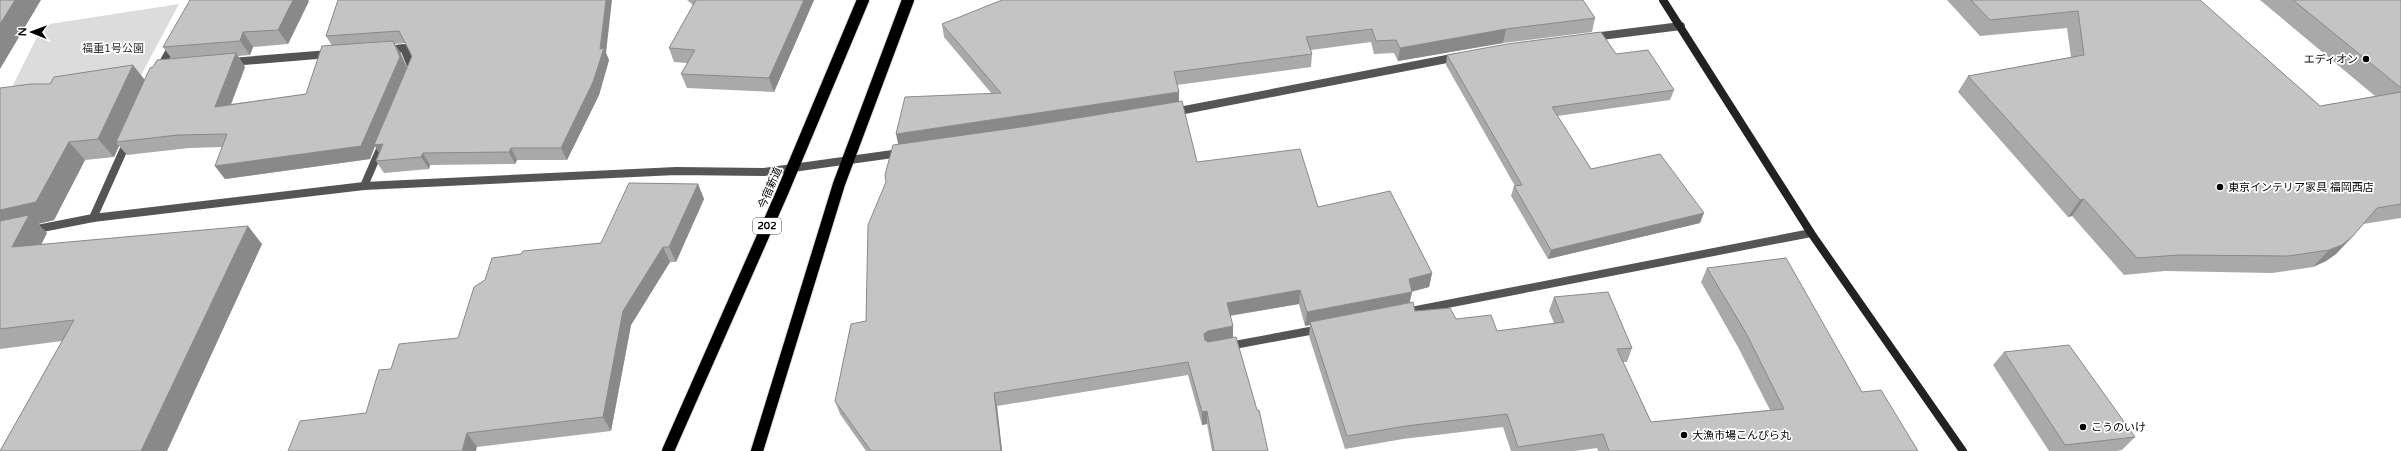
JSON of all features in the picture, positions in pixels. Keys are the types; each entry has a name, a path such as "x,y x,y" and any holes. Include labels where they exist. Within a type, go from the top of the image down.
{"highway":[{"name":"今宿新道","path":"668,451 793,167 863,0"},
{"path":"757,451 839,184 908,0"}],"street":[{"path":"1664,0 1810,233 1963,451"},
{"path":"1588,37 1680,26"},
{"path":"162,70 178,34"},
{"path":"380,50 404,48 414,70 411,77"},
{"path":"223,63 341,53"},
{"path":"1168,113 1466,55"},
{"path":"93,218 132,132"},
{"path":"364,186 386,135"},
{"path":"23,232 93,218 364,186 676,171 764,172 912,151"},
{"path":"1396,314 1810,233"},
{"path":"1216,349 1326,327"}],"green space":[{"name":"福重1号公園","path":"179,4 139,79 7,97 43,25"}],"building":[{"path":"0,0 15,0 0,24"},
{"path":"190,0 293,0 278,30 243,32 240,41 163,47"},
{"path":"338,0 606,0 600,49 604,48 593,82 561,148 511,148 509,152 423,153 421,157 376,161 383,144 374,145 412,56 399,31 326,36"},
{"path":"696,0 804,0 769,78 681,74 695,50 669,48"},
{"path":"1002,0 1583,0 1595,18 1506,29 1400,48 1396,40 1376,41 1372,29 1306,37 1312,54 1174,72 1179,92 896,134 905,97 1001,93 942,24"},
{"path":"1971,0 2200,0 2320,106 2401,92 2401,204 2377,208 2352,237 2342,245 2329,250 2288,256 2179,255 2137,258 2084,199 2080,200 1968,76 2084,55 2078,11 1990,20"},
{"path":"2293,0 2401,0 2401,88"},
{"path":"1601,32 1616,54 1648,50 1674,90 1552,107 1591,169 1660,154 1704,213 1551,250 1514,186 1522,185 1447,55 1507,44"},
{"path":"393,41 400,57 361,146 215,166 227,134 178,135 116,142 150,68 153,67 157,60 236,53 215,107 306,94 322,46"},
{"path":"133,65 98,139 69,142 36,202 0,210 0,88 31,84 50,84 54,77"},
{"path":"1182,101 1197,162 1300,149 1318,207 1390,191 1432,273 1409,279 1412,292 1307,312 1300,290 1227,303 1233,326 1208,331 1204,334 1205,340 1208,342 1236,337 1257,410 1259,410 1268,451 1214,451 1207,411 1202,412 1188,362 994,393 1001,451 871,451 835,401 851,324 866,321 868,225 886,182 885,175 893,145 1028,126"},
{"path":"629,183 698,184 669,247 663,247 623,311 603,417 467,433 462,451 288,451 300,421 366,413 379,370 391,369 399,344 458,338 474,287 485,280 492,258 521,254 523,251 601,243"},
{"path":"29,215 12,247 248,226 141,451 0,451 74,320 0,329 0,221"},
{"path":"1786,258 1862,392 1881,390 1918,451 1609,451 1603,434 1518,447 1507,414 1406,426 1347,436 1310,322 1413,302 1415,311 1450,308 1456,319 1491,315 1497,331 1564,322 1554,297 1608,292 1632,348 1617,349 1651,422 1784,409 1746,333 1707,268"},
{"path":"2069,345 2135,437 2065,445 2004,352"}],"place":[{"name":"エディオン","path":"2366,59"},
{"name":"東京インテリア家具 福岡西店","path":"2220,187"},
{"name":"こうのいけ","path":"2083,427"},
{"name":"大漁市場こんぴら丸","path":"1684,435"}]}
